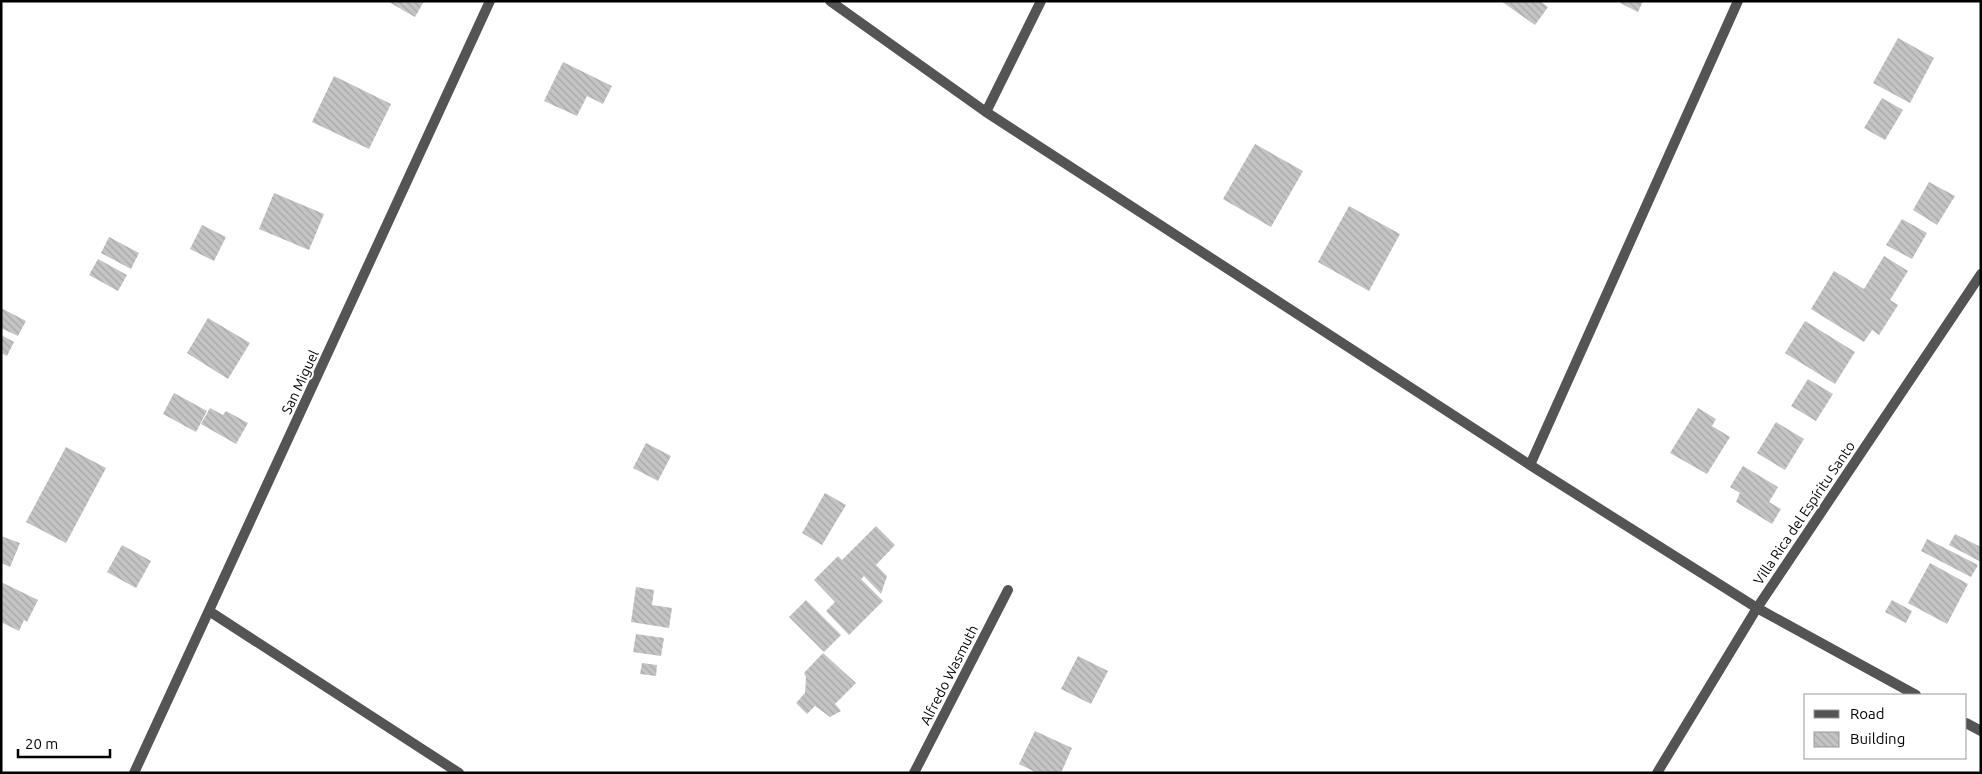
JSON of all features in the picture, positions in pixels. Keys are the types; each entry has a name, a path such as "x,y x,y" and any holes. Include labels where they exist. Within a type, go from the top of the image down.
{"street":[{"name":"San Miguel","path":"134,773 490,1"},
{"path":"830,1 986,112 1530,465 1757,608 1914,694"},
{"path":"986,112 1041,1"},
{"path":"1530,465 1738,1"},
{"name":"Villa Rica del Espíritu Santo","path":"1657,773 1757,608 1981,274"},
{"name":"Alfredo Wasmuth","path":"914,773 1008,590"},
{"path":"210,611 459,773"},
{"path":"1967,724 1981,731"}],"building":[{"path":"387,1 424,1 415,17"},
{"path":"1501,1 1540,1 1548,7 1535,25"},
{"path":"1621,1 1643,1 1638,12 1620,3"},
{"path":"1898,38 1934,58 1910,103 1873,83"},
{"path":"563,62 612,86 603,104 587,96 577,116 544,101"},
{"path":"334,76 391,104 369,149 312,122"},
{"path":"1882,98 1903,110 1885,140 1864,128"},
{"path":"1255,144 1303,171 1271,227 1223,199"},
{"path":"1929,182 1955,196 1937,225 1913,210"},
{"path":"274,193 324,214 309,250 259,229"},
{"path":"1349,206 1400,234 1369,291 1318,262"},
{"path":"1902,219 1927,233 1912,259 1886,245"},
{"path":"202,225 226,237 214,261 190,249"},
{"path":"109,237 139,253 131,269 101,253"},
{"path":"1884,256 1908,271 1890,300 1898,305 1879,335 1872,330 1864,342 1811,309 1834,271 1864,289"},
{"path":"98,259 127,275 118,291 89,275"},
{"path":"1,308 26,321 18,336 1,328"},
{"path":"208,318 250,343 228,379 187,353"},
{"path":"1805,321 1855,352 1835,384 1785,353"},
{"path":"1,335 14,342 7,356 1,353"},
{"path":"1808,379 1833,394 1816,421 1791,406"},
{"path":"174,393 207,411 196,432 163,414"},
{"path":"210,408 223,415 226,411 248,423 236,444 201,424"},
{"path":"1698,408 1716,419 1712,426 1730,437 1707,474 1670,453"},
{"path":"1776,422 1804,439 1785,470 1757,453"},
{"path":"646,443 671,456 658,481 633,468"},
{"path":"66,447 106,468 66,543 26,522"},
{"path":"1743,466 1778,487 1769,502 1781,509 1772,524 1736,502 1740,493 1730,487"},
{"path":"825,493 846,505 822,545 802,533"},
{"path":"876,526 895,545 876,565 887,576 881,594 864,576 861,579 883,601 849,635 826,611 835,602 814,580 838,556 842,560"},
{"path":"1955,534 1981,547 1981,562 1949,545"},
{"path":"1,536 20,543 10,567 1,563"},
{"path":"1927,539 1978,565 1971,577 1921,551"},
{"path":"122,545 151,561 136,588 107,572"},
{"path":"1930,563 1968,584 1947,624 1908,603"},
{"path":"1,582 38,600 27,622 24,620 19,631 1,622"},
{"path":"636,587 654,590 652,605 672,608 669,628 631,622"},
{"path":"806,600 841,635 824,652 789,617"},
{"path":"1892,600 1912,611 1906,623 1885,612"},
{"path":"636,634 664,638 661,656 633,652"},
{"path":"823,653 856,683 835,704 841,711 830,717 815,706 807,714 796,703 805,693 806,677 804,673"},
{"path":"1078,656 1108,671 1091,704 1061,689"},
{"path":"642,663 657,665 656,676 640,674"},
{"path":"1035,731 1072,748 1061,773 1037,773 1019,764"}]}
